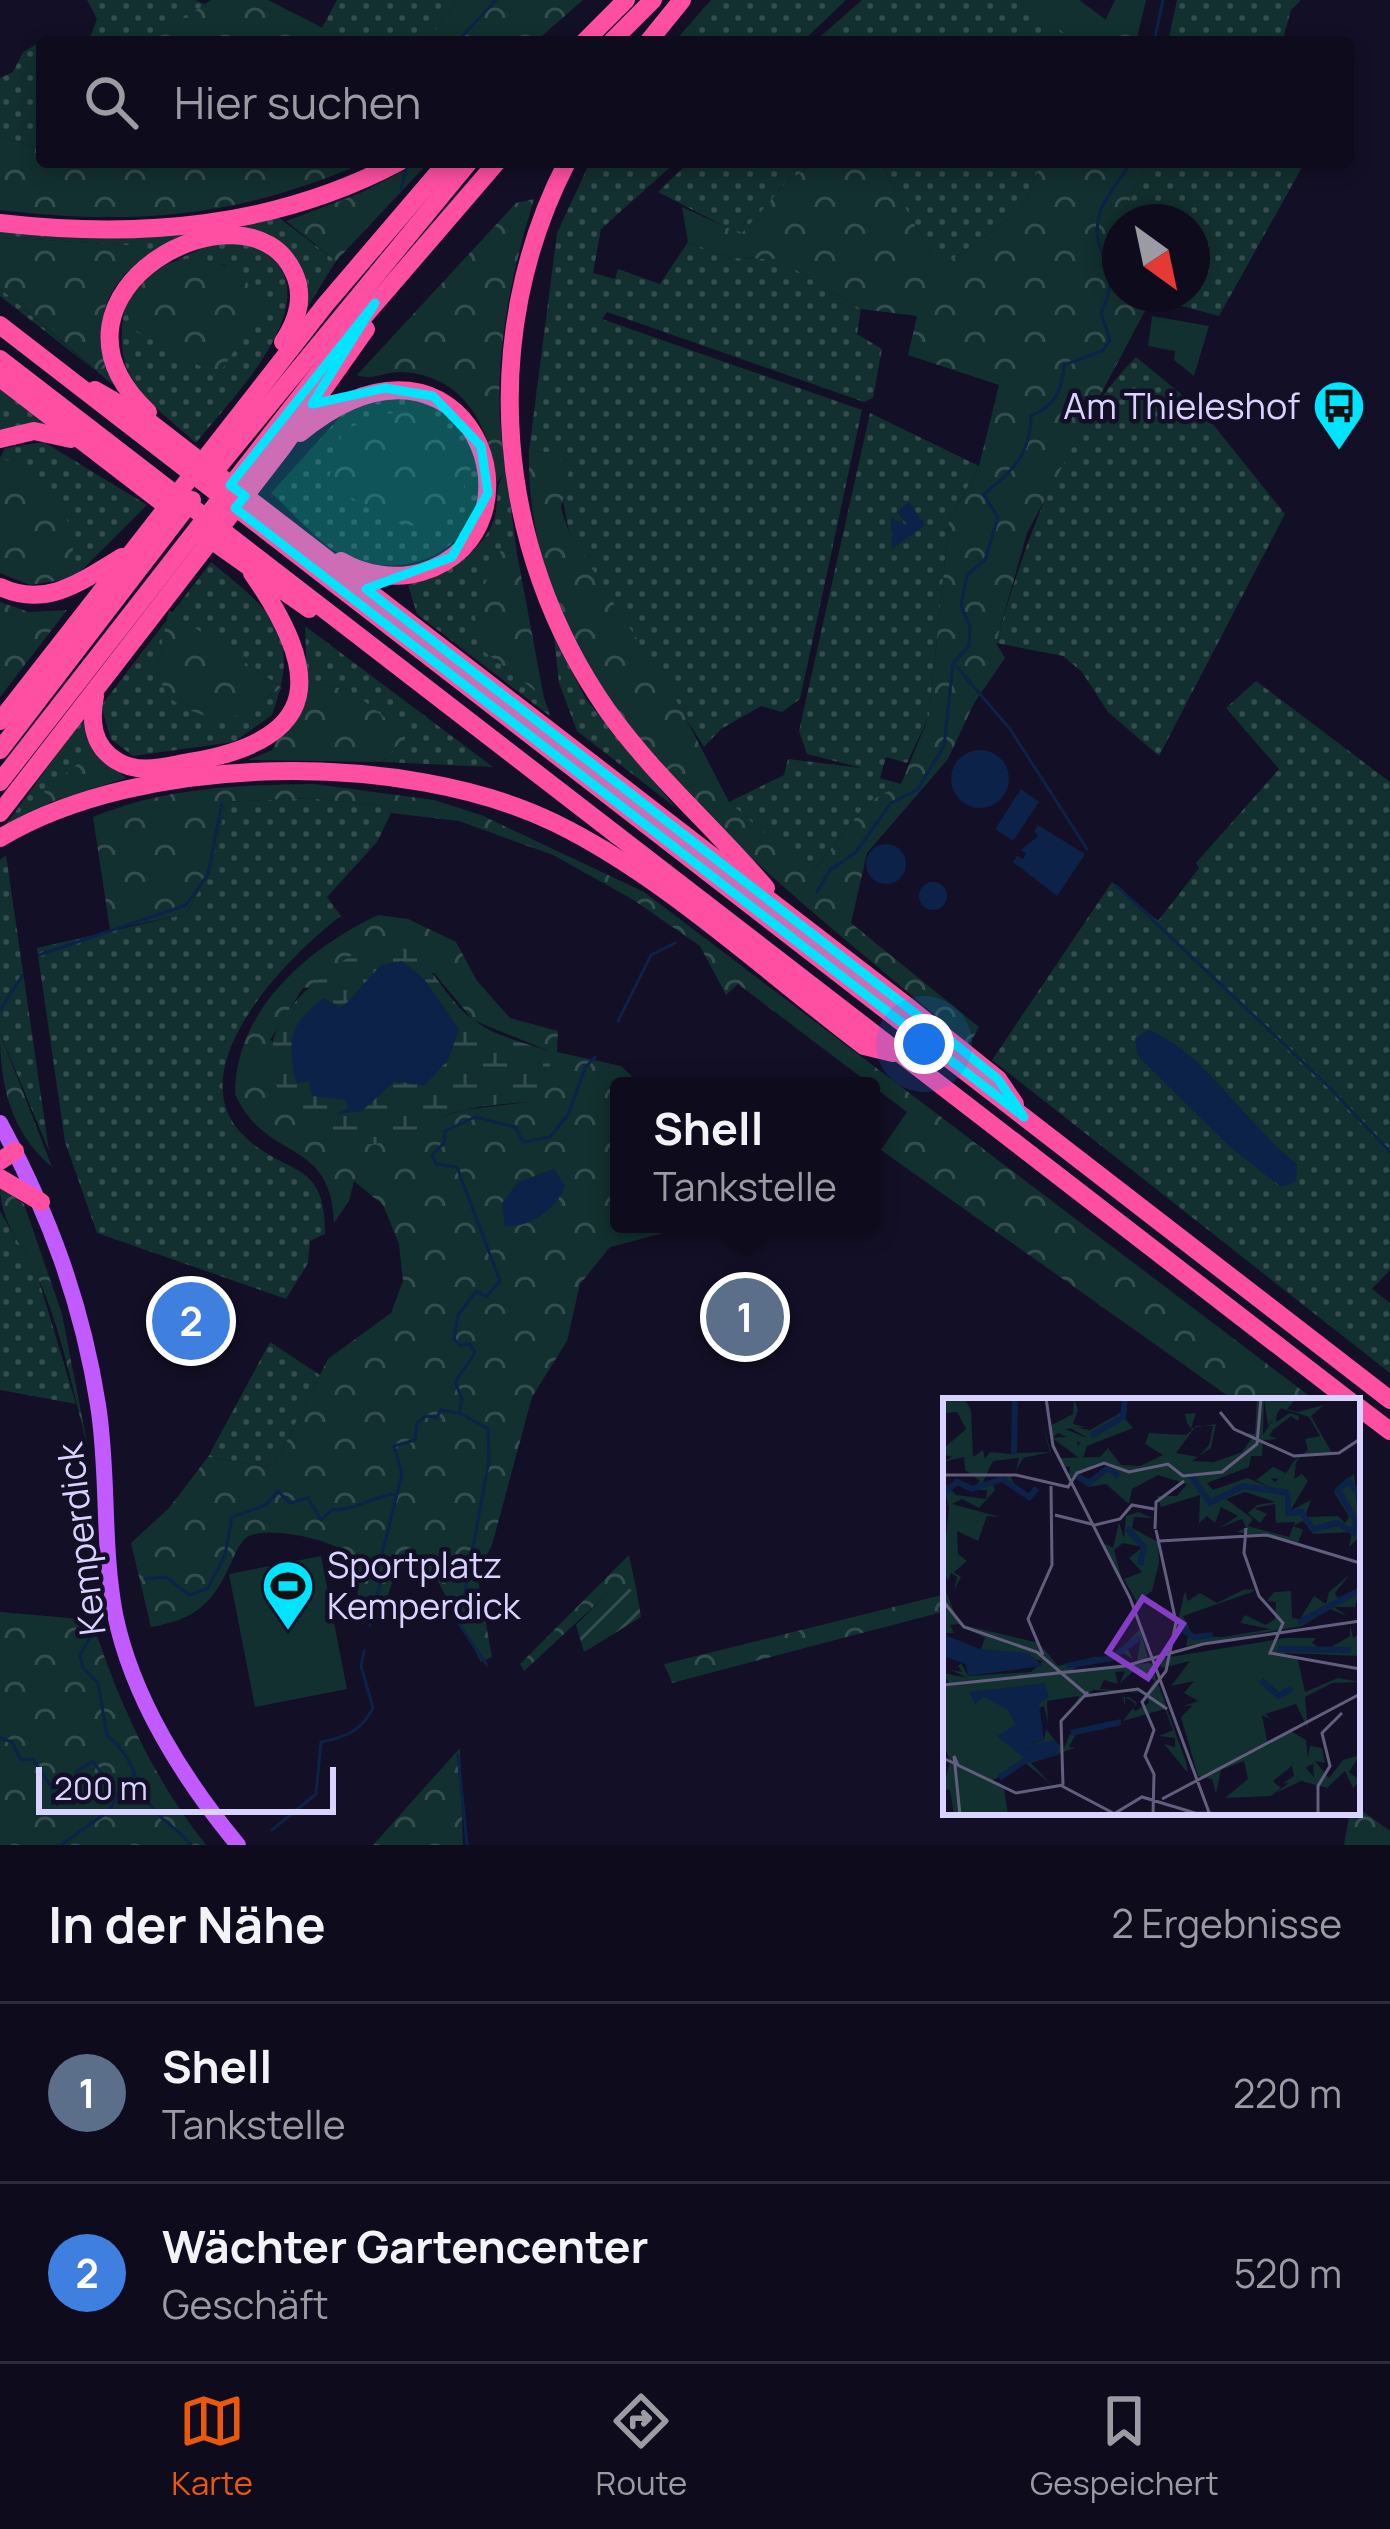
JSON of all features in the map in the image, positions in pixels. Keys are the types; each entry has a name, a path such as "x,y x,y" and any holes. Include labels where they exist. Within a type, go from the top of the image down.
{"highway":[{"path":"589,36 626,0"},
{"path":"617,36 653,0"},
{"path":"653,36 682,0"},
{"path":"0,223 111,231 208,226 295,205 384,168"},
{"path":"0,721 252,397 442,168"},
{"path":"0,750 246,430 464,168"},
{"path":"0,782 375,303 492,168"},
{"path":"565,168 528,260 510,368 514,476 530,547 562,632 607,709 675,793 792,919"},
{"path":"180,456 136,400 111,357 114,306 135,274 165,255 223,233 248,234 279,250 296,277 298,313 252,397"},
{"path":"0,813 282,448 363,335 375,303"},
{"path":"0,325 180,456 946,1047 994,1085 1024,1118 1390,1400"},
{"path":"0,359 155,489 346,627 1345,1398"},
{"path":"0,378 94,451"},
{"path":"282,448 343,401 385,388 433,396 469,425 481,446 488,493 480,521 468,541 433,569 387,576 316,551"},
{"path":"0,439 34,431 59,433 155,489"},
{"path":"259,517 316,551 792,919 946,1047"},
{"path":"96,688 92,729 103,750 132,768 228,756 271,736 297,697 299,653 281,615 234,549"},
{"path":"0,587 47,596 74,587 131,552"},
{"path":"252,573 288,599 346,627"},
{"path":"0,838 46,813 104,793 208,776 316,773 474,793 524,809 588,841 864,1046 902,1055"},
{"path":"0,1178 41,1202"},
{"path":"1360,1409 1390,1431"}],"main road":[{"name":"Kemperdick","path":"0,1123 7,1151 41,1202 77,1305 98,1407 116,1616 161,1732 204,1803 238,1845"}],"highlighted area":[{"path":"375,303 312,404 385,388 433,396 481,446 488,493 452,557 366,589 950,1040 998,1079 1024,1117 235,508 245,496 230,485"}],"green space":[{"path":"87,0 196,0 206,5 157,36 90,36 97,19"},
{"path":"211,0 268,0 338,36 157,36"},
{"path":"337,0 458,0 431,36 338,36 322,28"},
{"path":"458,0 583,0 542,36 431,36"},
{"path":"711,0 846,0 808,36 679,36"},
{"path":"862,0 1071,0 1105,25 1099,36 821,36"},
{"path":"1018,0 1079,0 1109,22 1098,36 1069,36"},
{"path":"1115,0 1146,0 1137,36 1098,36"},
{"path":"1177,0 1301,0 1291,10 1284,36 1169,36"},
{"path":"36,45 36,147 0,137 0,78 13,72 23,52"},
{"path":"0,137 36,147 36,168 350,168 275,195 186,213 96,217 0,210"},
{"path":"409,168 423,168 336,261 286,221 358,194"},
{"path":"587,168 669,168 601,229 593,273 615,279 618,269 660,284 688,242 731,258 778,259 861,309 857,334 882,349 873,398 864,402 607,312 602,319 862,410 800,699 782,712 761,706 721,729 704,747 569,533 554,453 529,451 557,233"},
{"path":"683,168 807,168 786,183 741,235 658,192"},
{"path":"807,168 883,168 939,269 1021,210 1039,168 1143,168 1128,204 1102,204 1102,312 1144,312 1027,533 996,643 1005,658 974,703 948,759 867,853 851,923 979,1027 969,1045 752,858 682,788 620,714 571,633 539,546 529,451 554,453 569,471 561,508 569,533 679,705 729,802 811,874 867,803 901,784 929,716 949,521 979,466 999,385 908,355 917,316 861,309 778,259 731,258 688,242 682,207 741,234 786,183"},
{"path":"883,168 1039,168 1021,210 939,269"},
{"path":"1143,168 1302,168 1219,316 1204,312 1210,312 1210,204 1128,204"},
{"path":"534,199 504,334 499,402 506,471 497,482 488,442 458,394 424,375 357,375 516,203"},
{"path":"278,217 336,261 305,311 285,252 264,234 232,225"},
{"path":"0,229 111,237 197,233 146,256 136,246 0,237"},
{"path":"0,237 136,246 146,256 123,277 108,301 102,328 107,360 98,372 0,288"},
{"path":"252,241 280,267 287,288 285,311 262,360 196,443 147,399 128,370 122,332 125,306 226,265 176,260 212,244"},
{"path":"191,258 234,271 263,305 218,376 132,329 125,306 152,273"},
{"path":"0,288 96,371 0,296"},
{"path":"1152,316 1209,326 1194,376 1174,360 1175,351 1148,346"},
{"path":"1136,357 1203,412 1285,514 1159,756 1108,712 1082,672 1063,656 996,643 1033,529 1066,455 1110,387"},
{"path":"107,360 124,393 97,372"},
{"path":"0,388 45,424 0,429"},
{"path":"385,397 414,400 431,404 461,426 477,454 481,484 474,514 456,540 428,558 392,565 349,558 318,538 271,493 348,408","holes":["343,430 464,475 461,493"]},
{"path":"424,410 478,454 449,514 435,523 403,524 328,481 343,430 385,414"},
{"path":"870,413 979,466 949,521 929,716 907,763 886,757 880,778 901,784 867,803 810,875 729,802 784,775 788,759 862,768 807,754 799,731"},
{"path":"44,442 147,505 74,578 0,458 5,448"},
{"path":"0,458 18,464 72,526 74,578 30,585 0,573"},
{"path":"506,471 517,554 500,551 485,652 544,698 551,717 417,614 408,585 448,568 482,542 495,516 498,487"},
{"path":"500,551 517,554 544,698 485,652 473,610"},
{"path":"211,562 251,596 276,627 284,664 281,687 172,613"},
{"path":"0,602 29,612 67,610 0,697"},
{"path":"169,610 282,688 227,721 182,706 162,685 159,671"},
{"path":"167,619 160,672 170,697 183,706 227,720 280,690 272,715 234,742 133,756 111,739 101,706"},
{"path":"305,626 493,767 382,762 406,735 350,690 307,682"},
{"path":"554,637 586,699 676,808 577,731 559,683"},
{"path":"1256,681 1390,782 1390,1270 1372,1289 1390,1303 1390,1373 992,1060 1112,882 1158,921 1199,868 1196,863 1279,769 1226,708"},
{"path":"307,682 350,690 407,735 382,762 248,760 272,750"},
{"path":"83,718 86,738 100,756 45,791 51,802 0,833"},
{"path":"100,756 126,778 51,802 44,791 84,759"},
{"path":"314,784 434,800 481,815 644,892 1312,1398 1231,1398 881,1150 907,1112 880,1092 880,1077 861,1077 738,984 726,995 700,946 632,899 553,855 459,821 391,813 387,806 307,798 226,802 212,868 186,914 110,930 93,817 147,799 229,787"},
{"path":"307,798 387,806 391,813 377,842 327,897 341,916 295,957 248,1015 231,1047 223,1079 226,1109 244,1136 301,1172 319,1192 325,1234 310,1241 308,1263 286,1299 97,1233 65,1142 37,948 186,914 212,868 226,802"},
{"path":"6,855 49,1151 0,1033 0,860"},
{"path":"378,915 408,919 456,942 477,981 510,1018 558,1031 557,1052 621,1066 633,1077 610,1077 610,1233 664,1233 610,1247 580,1284 567,1341 532,1397 492,1545 477,1574 492,1657 481,1662 435,1576 409,1563 396,1570 382,1614 361,1624 354,1557 333,1545 286,1533 247,1537 202,1607 151,1627 131,1543 169,1508 208,1457 273,1468 328,1359 391,1313 403,1281 399,1244 383,1205 354,1181 349,1201 334,1223 322,1176 263,1131 235,1094 238,1064 262,1009 280,985 326,945","holes":["434,973 473,1020 551,1052 529,1102 463,1110 425,1123 270,1040 303,988"]},
{"path":"377,941 408,950 480,1024 551,1052 549,1081 529,1102 456,1112 386,1142 353,1143 320,1129 298,1113 277,1087 270,1062 274,1037 306,991","holes":["374,978 424,979 437,1001 425,1085 394,1081 361,1109 340,1109 349,1103 334,1100 309,1080 341,1008"]},
{"path":"0,1033 52,1167 26,1138 10,1106"},
{"path":"0,1187 24,1204 62,1314 88,1448 54,1319 8,1223"},
{"path":"0,1211 37,1274 76,1404 0,1390"},
{"path":"270,1342 320,1375 273,1468 208,1457"},
{"path":"629,1555 637,1593 619,1583 524,1671 520,1664"},
{"name":"Sportplatz Kemperdick","path":"321,1556 347,1689 255,1707 229,1574"},
{"path":"619,1582 637,1593 641,1617 584,1652 576,1625"},
{"path":"943,1595 943,1612 672,1683 664,1664"},
{"path":"0,1612 92,1620 138,1737 169,1793 206,1845 0,1845"},
{"path":"460,1748 463,1845 373,1845"},
{"path":"1360,1809 1390,1831 1390,1845 1344,1845 1349,1815 1360,1815"}],"water":[{"path":"909,502 925,525 892,549 891,518 907,525 897,512"},
{"path":"980,750 1001,758 1009,779 1001,800 980,808 959,800 951,779 959,758"},
{"path":"1021,789 1039,802 1013,841 995,829"},
{"path":"1038,825 1085,854 1057,896 1013,862 1017,856 1023,859 1026,853 1021,850 1038,836 1034,831"},
{"path":"886,844 900,850 906,864 900,878 886,884 872,878 866,864 872,850"},
{"path":"933,882 943,886 947,896 943,906 933,910 923,906 919,896 923,886"},
{"path":"402,961 424,979 459,1029 448,1060 425,1085 395,1081 362,1111 336,1114 348,1108 346,1100 312,1096 309,1081 296,1083 293,1034 303,1016 323,998 342,1008 381,965"},
{"path":"1149,1030 1208,1073 1297,1164 1296,1182 1281,1187 1228,1145 1138,1056 1135,1038"},
{"path":"554,1169 565,1186 556,1202 532,1220 505,1226 502,1203 518,1182"}],"waterway":[{"path":"463,36 496,0"},
{"path":"1155,36 1163,0"},
{"path":"401,189 407,168"},
{"path":"817,892 830,870 855,853 891,803 917,790 944,746 953,663 969,646 970,627 961,605 967,575 985,560 998,518 984,494 1018,461 1031,416 1056,396 1064,365 1102,351 1110,340 1101,313 1110,282 1099,246 1098,221 1127,168"},
{"path":"956,666 1010,729 1087,849"},
{"path":"39,955 186,905 208,874 222,803"},
{"path":"1117,886 1328,1086 1390,1152"},
{"path":"618,1021 651,955 675,943"},
{"path":"0,1010 22,976"},
{"path":"370,1625 380,1584 374,1565 381,1558 402,1474 394,1446 415,1440 417,1423 426,1416 437,1417 441,1410 459,1413 462,1399 455,1382 475,1353 470,1344 460,1345 454,1339 458,1315 476,1291 486,1297 500,1281 457,1167 436,1164 432,1155 444,1143 445,1131 475,1117 515,1127 523,1142 550,1137 568,1115 585,1068 595,1057"},
{"path":"460,1413 488,1429 489,1460 459,1624 487,1665"},
{"path":"145,1579 166,1577 189,1595 208,1588 225,1555 232,1517 266,1505 278,1491 290,1503 308,1498 321,1520 332,1510 393,1494"},
{"path":"93,1632 80,1655 83,1668 98,1683 107,1735 130,1763 155,1811 191,1845"},
{"path":"272,1830 316,1794 321,1742 352,1732 373,1708 361,1666 364,1651"},
{"path":"0,1738 12,1742 21,1760 33,1759 52,1788 70,1790 77,1771 93,1761 117,1796 134,1774"},
{"path":"458,1755 467,1845"},
{"path":"61,1845 109,1811 117,1796"}],"place":[{"name":"Am Thieleshof","path":"1339,452"},
{"name":"Shell","path":"745,1317"},
{"name":"Wächter Gartencenter","path":"191,1321"},
{"name":"Sportplatz Kemperdick","path":"288,1632"}]}
